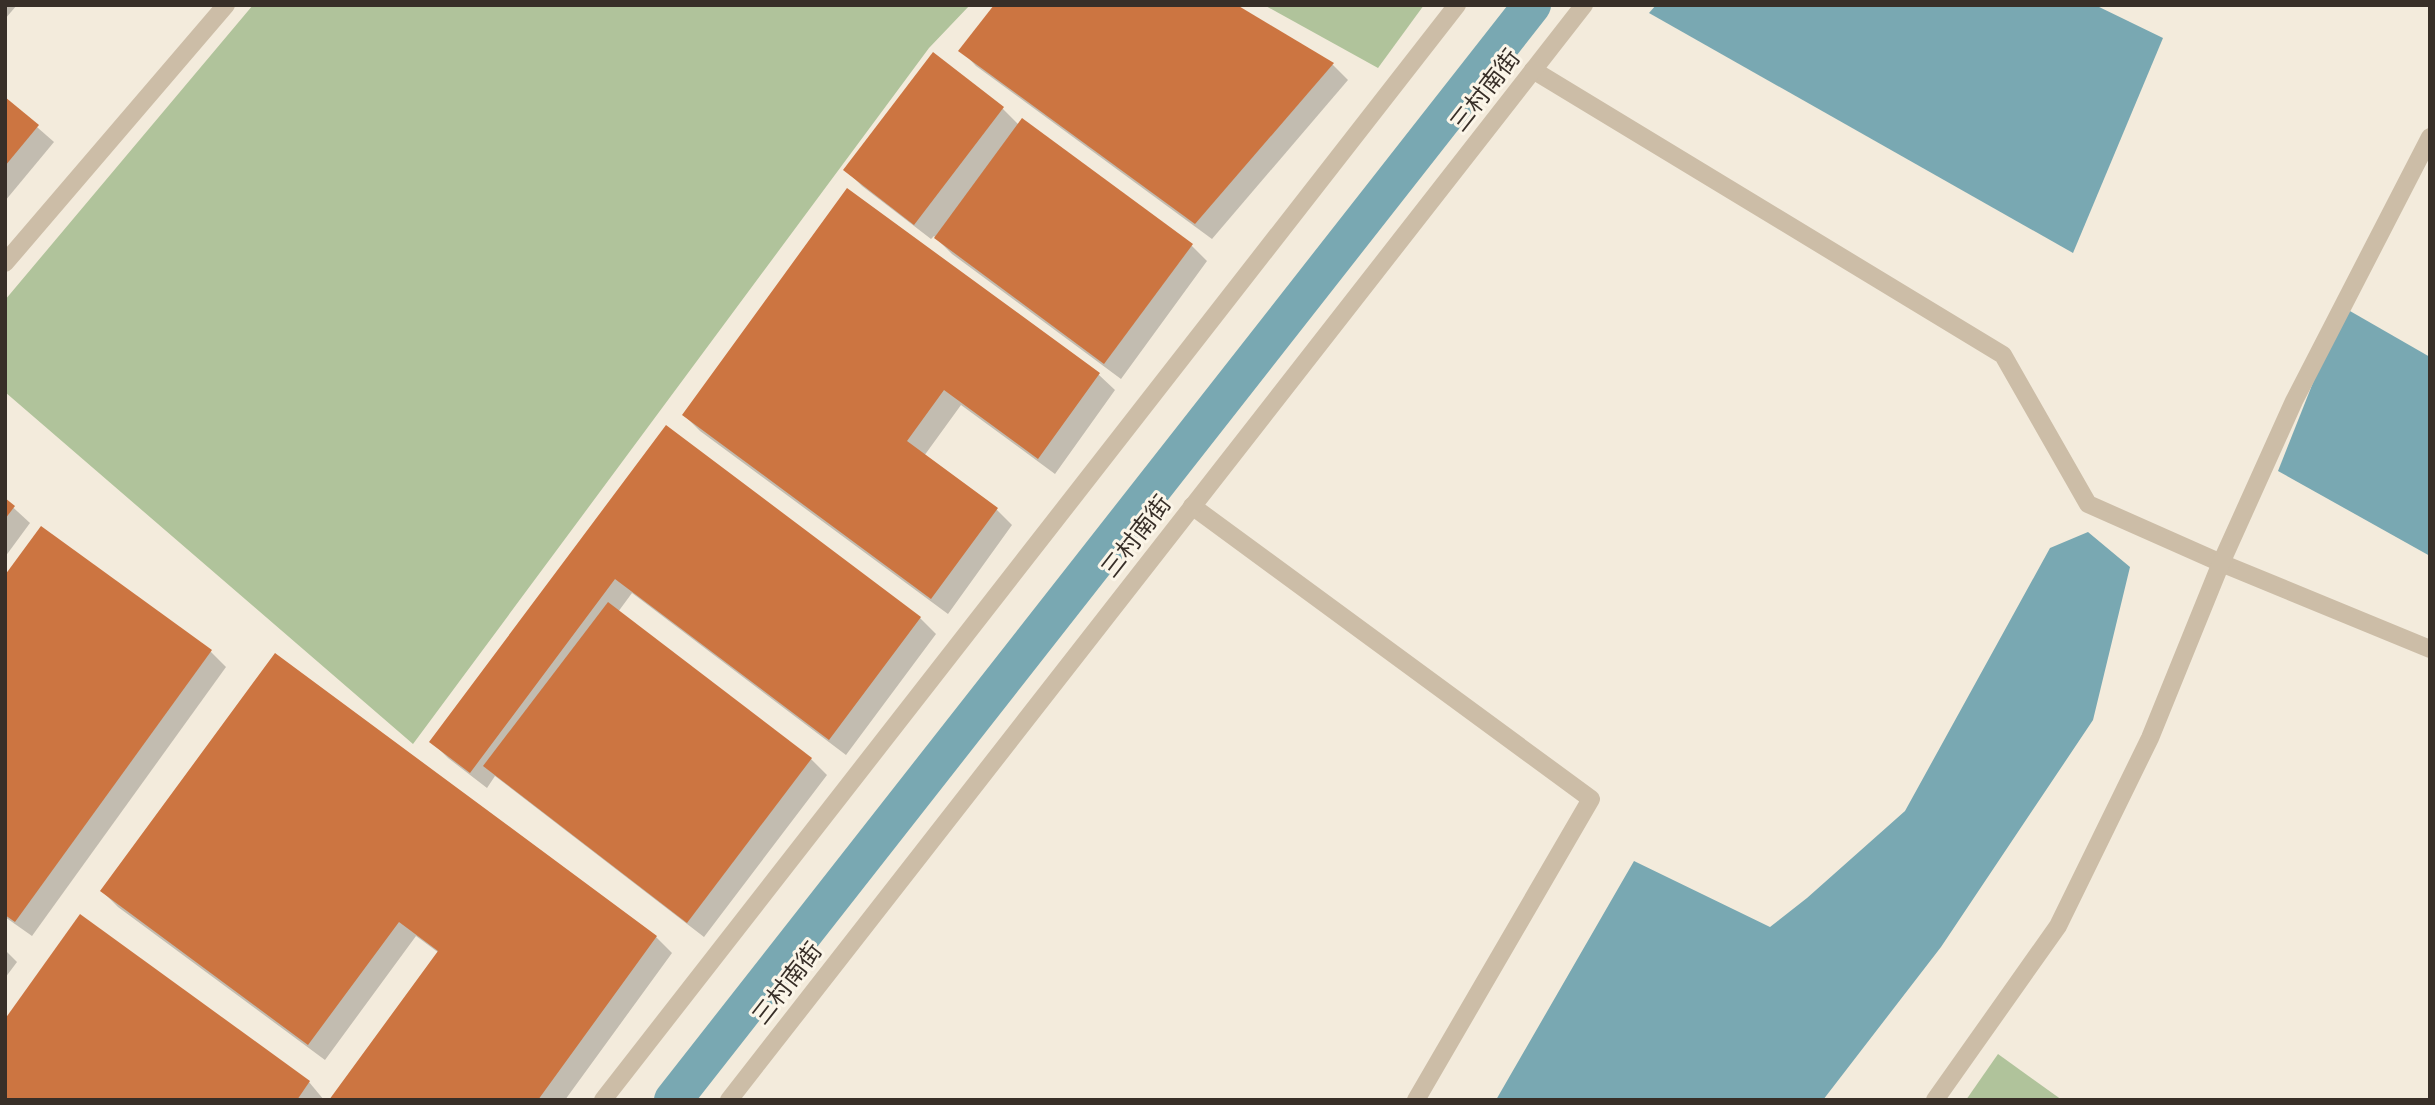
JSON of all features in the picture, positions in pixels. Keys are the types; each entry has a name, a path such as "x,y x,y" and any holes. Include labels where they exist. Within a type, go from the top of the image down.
{"street":[{"path":"5,263 226,5"},
{"path":"603,1100 1457,5"},
{"name":"三村南街","path":"729,1100 1584,5"},
{"path":"1534,70 2003,355 2088,504 2221,563 2430,649"},
{"path":"1935,1100 2058,926 2150,738 2221,563 2294,401 2430,137"},
{"path":"1192,506 1591,799 1416,1100"}],"green space":[{"path":"253,5 970,5 929,48 413,744 5,392 5,300"},
{"path":"1264,5 1424,5 1378,68"},
{"path":"1998,1054 2062,1100 1966,1100"}],"water":[{"path":"1656,5 2095,5 2163,38 2073,253 1649,13"},
{"path":"2343,307 2430,357 2430,556 2278,471"},
{"path":"2088,532 2130,567 2093,720 1941,947 1823,1100 1496,1100 1634,861 1770,927 1807,898 1905,811 2050,548"}],"building":[{"path":"994,5 1237,5 1334,63 1195,224 958,51"},
{"path":"933,52 1004,107 914,225 843,170"},
{"path":"5,97 39,125 5,166"},
{"path":"1022,118 1193,244 1104,364 934,238"},
{"path":"847,188 1100,373 1038,459 944,390 907,441 998,508 931,599 682,415"},
{"path":"666,425 921,617 829,740 615,579 470,773 429,742"},
{"path":"5,498 15,506 5,519"},
{"path":"41,526 212,650 15,922 5,915 5,575"},
{"path":"608,602 812,758 687,923 483,766"},
{"path":"275,653 657,936 538,1100 329,1100 438,951 399,922 308,1045 100,891"},
{"path":"80,914 310,1081 297,1100 5,1100 5,1019"}],"waterway":[{"path":"673,1100 1532,5"}]}
